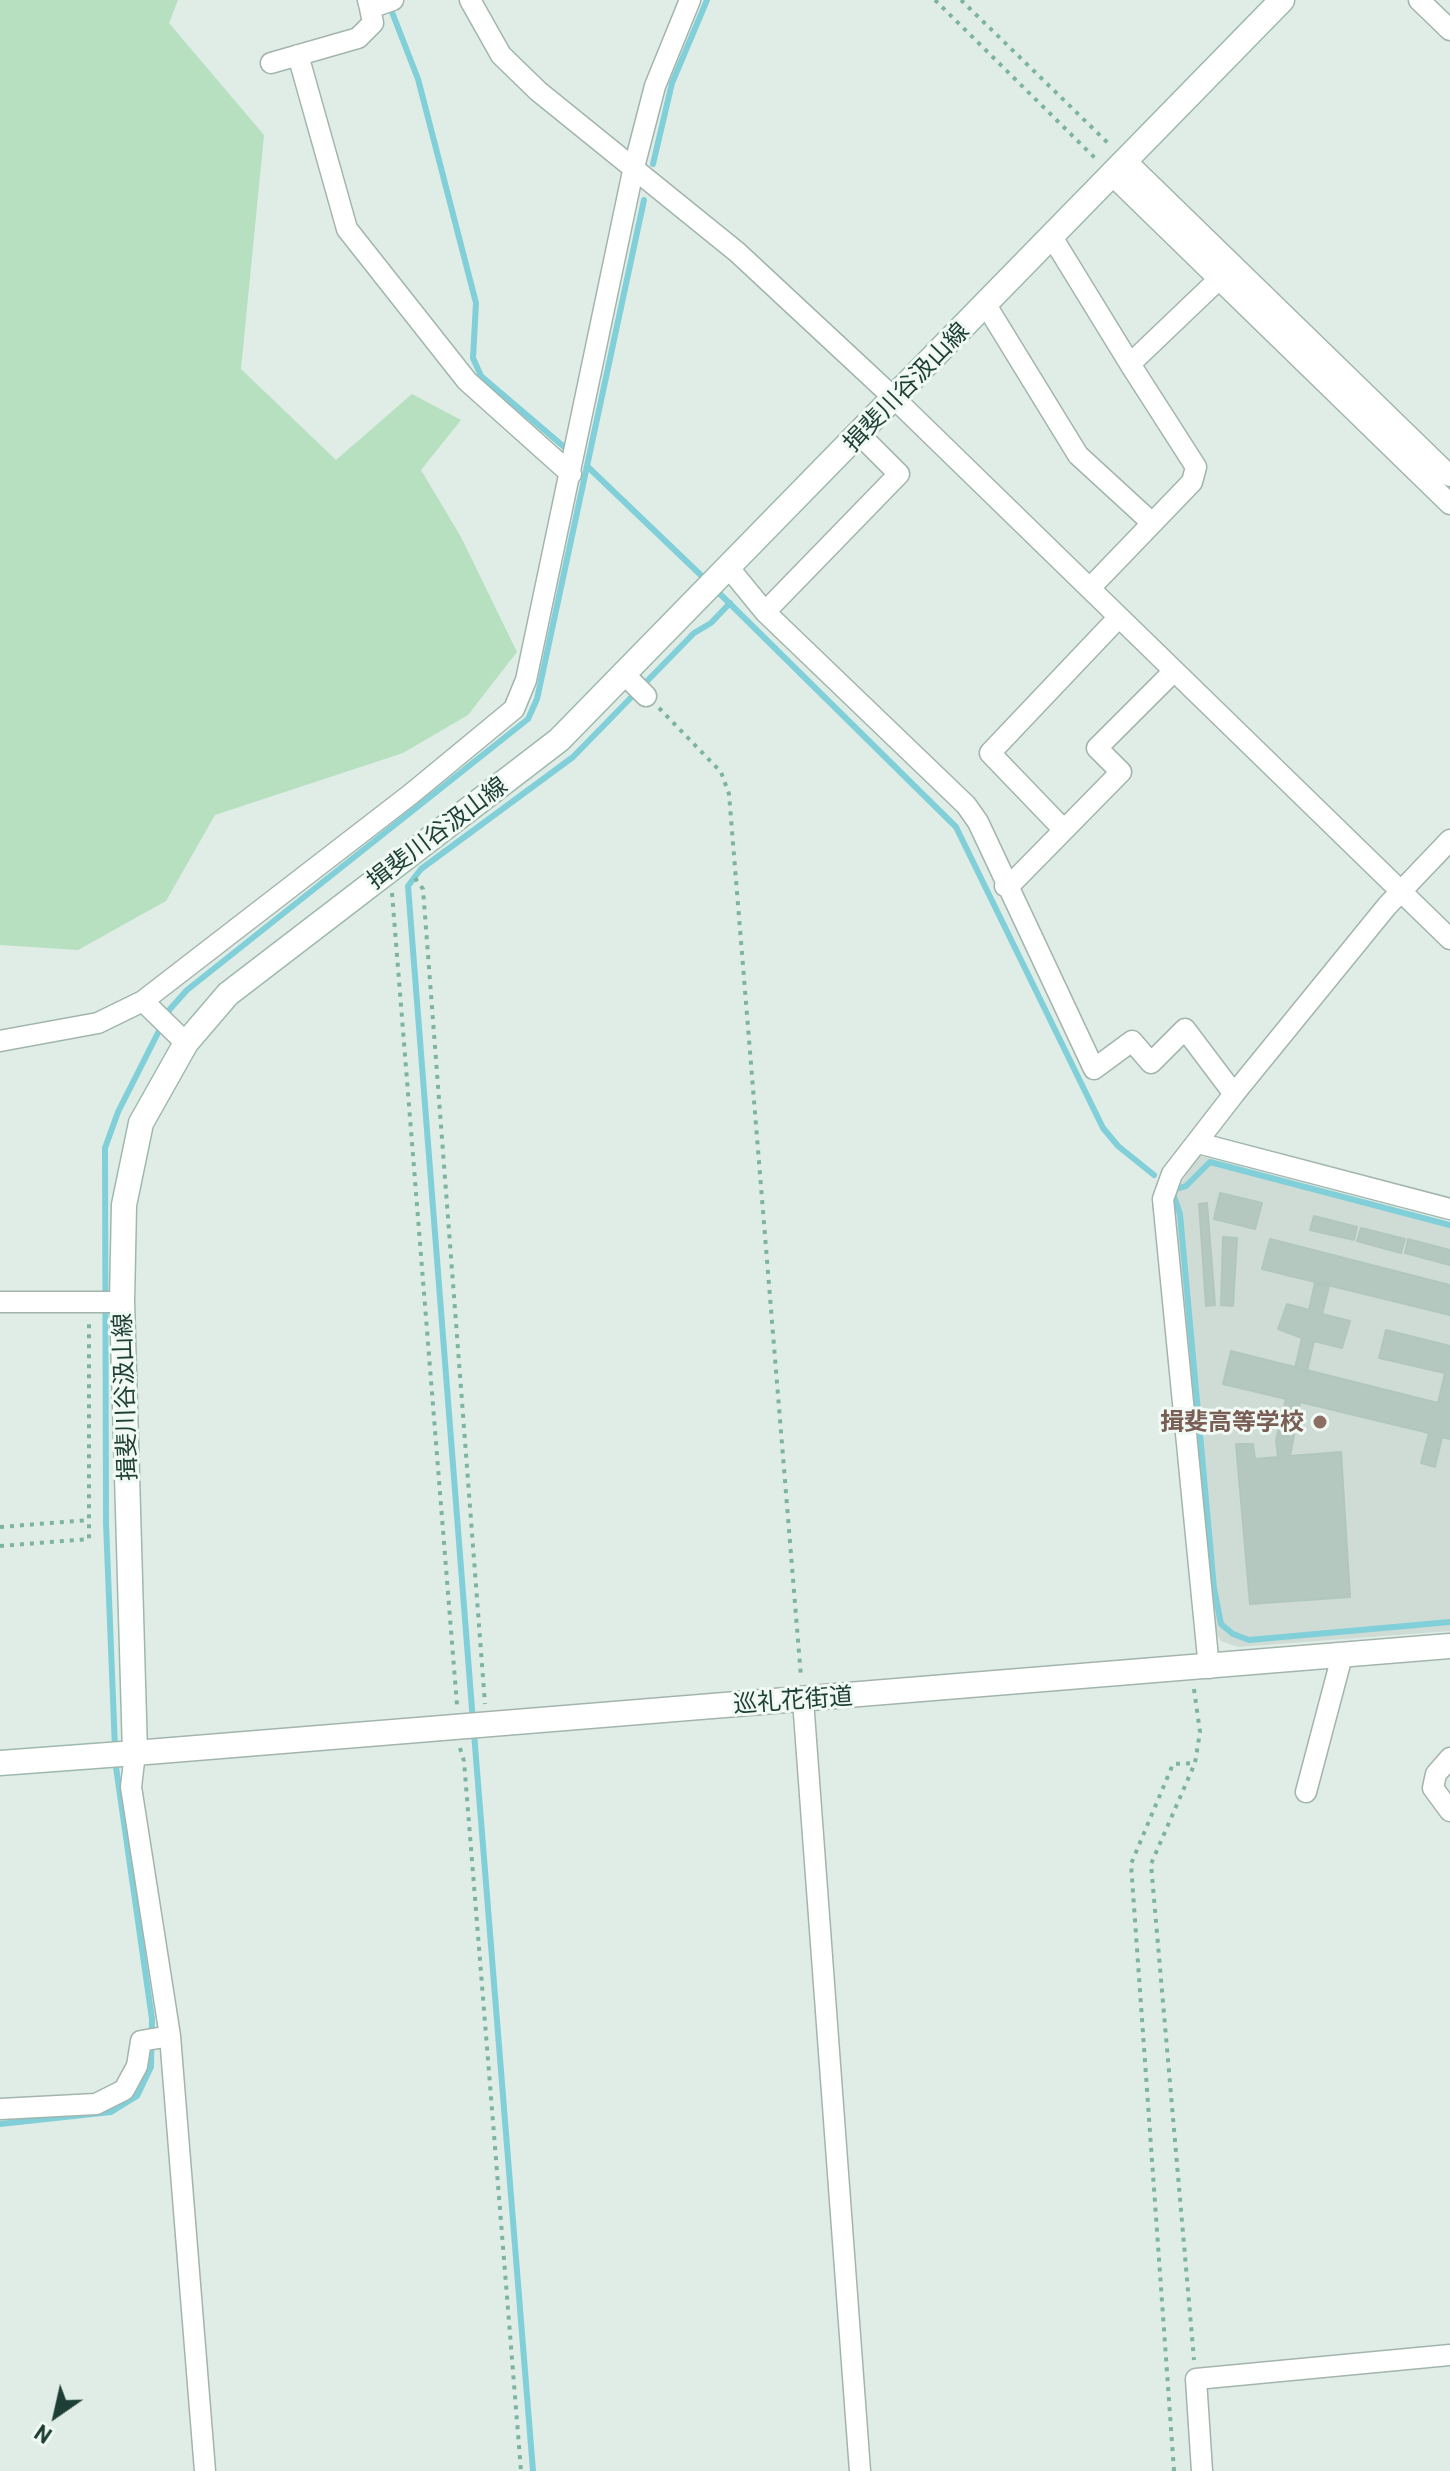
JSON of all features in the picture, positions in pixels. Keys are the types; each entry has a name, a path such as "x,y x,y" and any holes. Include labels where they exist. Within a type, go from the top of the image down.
{"main road":[{"name":"揖斐川谷汲山線","path":"135,1753 122,1302 124,1205 141,1123 186,1043 228,994 559,740 1282,0"},
{"name":"巡礼花街道","path":"135,1753 1200,1669 1450,1646"},
{"path":"0,1763 135,1753"}],"street":[{"path":"271,63 358,38 373,23 369,4 393,0"},
{"path":"470,0 501,55 633,171 737,252 895,399 1450,939"},
{"path":"0,1041 98,1023 143,1001 411,794 514,709 526,680 633,171 655,86 690,0"},
{"path":"1419,0 1450,30"},
{"path":"298,55 347,229 467,381 571,474"},
{"path":"1118,168 1219,279 1450,504"},
{"path":"1118,168 1450,476"},
{"path":"1052,237 1196,467 1192,482 1090,588"},
{"path":"1130,364 1219,279"},
{"path":"986,305 1078,455 1151,522"},
{"path":"765,612 899,474 860,435"},
{"path":"729,568 765,612 966,805 978,822 1005,886 1094,1069 1132,1041 1151,1063 1185,1029 1234,1094"},
{"path":"1064,830 990,753 1119,617"},
{"path":"1005,886 1011,884 1121,772 1097,748 1174,671"},
{"path":"624,674 646,696"},
{"path":"1200,1669 1163,1199 1172,1174 1234,1094 1401,892 1450,840"},
{"path":"143,1001 186,1043"},
{"path":"1198,1143 1450,1209"},
{"path":"0,1302 122,1302"},
{"path":"1306,1792 1342,1656"},
{"path":"803,1700 860,2471"},
{"path":"135,1753 131,1787 170,2036 205,2471"},
{"path":"1450,1758 1436,1774 1433,1788 1450,1811"},
{"path":"0,2109 96,2104 124,2090 137,2066 141,2041 170,2036"},
{"path":"1202,2471 1196,2379 1450,2355"}],"path":[{"path":"935,0 1118,168"},
{"path":"961,0 1118,168"},
{"path":"646,696 721,772 729,794 803,1700"},
{"path":"487,1723 423,889 394,866 391,879 458,1701 455,1726 464,1761 521,2471"},
{"path":"0,1546 89,1539 89,1302"},
{"path":"0,1527 89,1520"},
{"path":"1196,2379 1151,1864 1195,1763 1200,1732 1200,1669"},
{"path":"1174,2471 1131,1864 1173,1764 1195,1763"}],"shaded area":[{"name":"揖斐高等学校","path":"1197,1155 1450,1222 1450,1631 1238,1647 1221,1641 1209,1621 1168,1207"}],"green space":[{"path":"0,0 178,0 169,23 264,135 241,369 336,460 412,394 461,420 421,470 461,537 517,652 468,715 403,753 215,815 166,901 78,950 0,945"}],"building":[{"path":"1220,1193 1262,1203 1255,1229 1214,1219"},
{"path":"1207,1203 1215,1305 1206,1306 1199,1204"},
{"path":"1314,1216 1357,1227 1354,1240 1310,1230"},
{"path":"1361,1228 1405,1239 1401,1253 1357,1241"},
{"path":"1223,1237 1237,1238 1233,1306 1221,1305"},
{"path":"1270,1239 1450,1285 1450,1315 1262,1269"},
{"path":"1408,1239 1450,1250 1450,1265 1405,1253"},
{"path":"1315,1283 1329,1286 1322,1314 1350,1321 1342,1348 1314,1341 1307,1371 1295,1368 1302,1338 1278,1329 1287,1304 1309,1310"},
{"path":"1386,1330 1450,1346 1450,1439 1442,1437 1435,1467 1421,1463 1429,1433 1300,1402 1290,1456 1341,1452 1350,1597 1250,1604 1236,1444 1253,1444 1255,1459 1278,1457 1276,1440 1286,1399 1223,1384 1231,1351 1438,1403 1445,1373 1379,1358"}],"waterway":[{"path":"653,164 672,83 707,0"},
{"path":"390,7 418,79 476,303 473,358 481,376 570,452"},
{"path":"115,1749 106,1523 105,1148 118,1112 170,1009 187,990 528,719 537,699 644,200"},
{"path":"588,467 707,581"},
{"path":"715,589 956,827 1103,1128 1118,1146 1154,1175"},
{"path":"473,1722 408,886 421,869 573,757 694,633 711,623 730,603"},
{"path":"1173,1190 1186,1186 1210,1162 1450,1225"},
{"path":"1172,1191 1180,1214 1214,1588 1221,1624 1233,1634 1249,1640 1450,1622"},
{"path":"474,1733 533,2471"},
{"path":"0,2124 111,2112 137,2096 151,2067 152,2019 115,1760"}],"place":[{"name":"揖斐高等学校","path":"1320,1422"}]}
